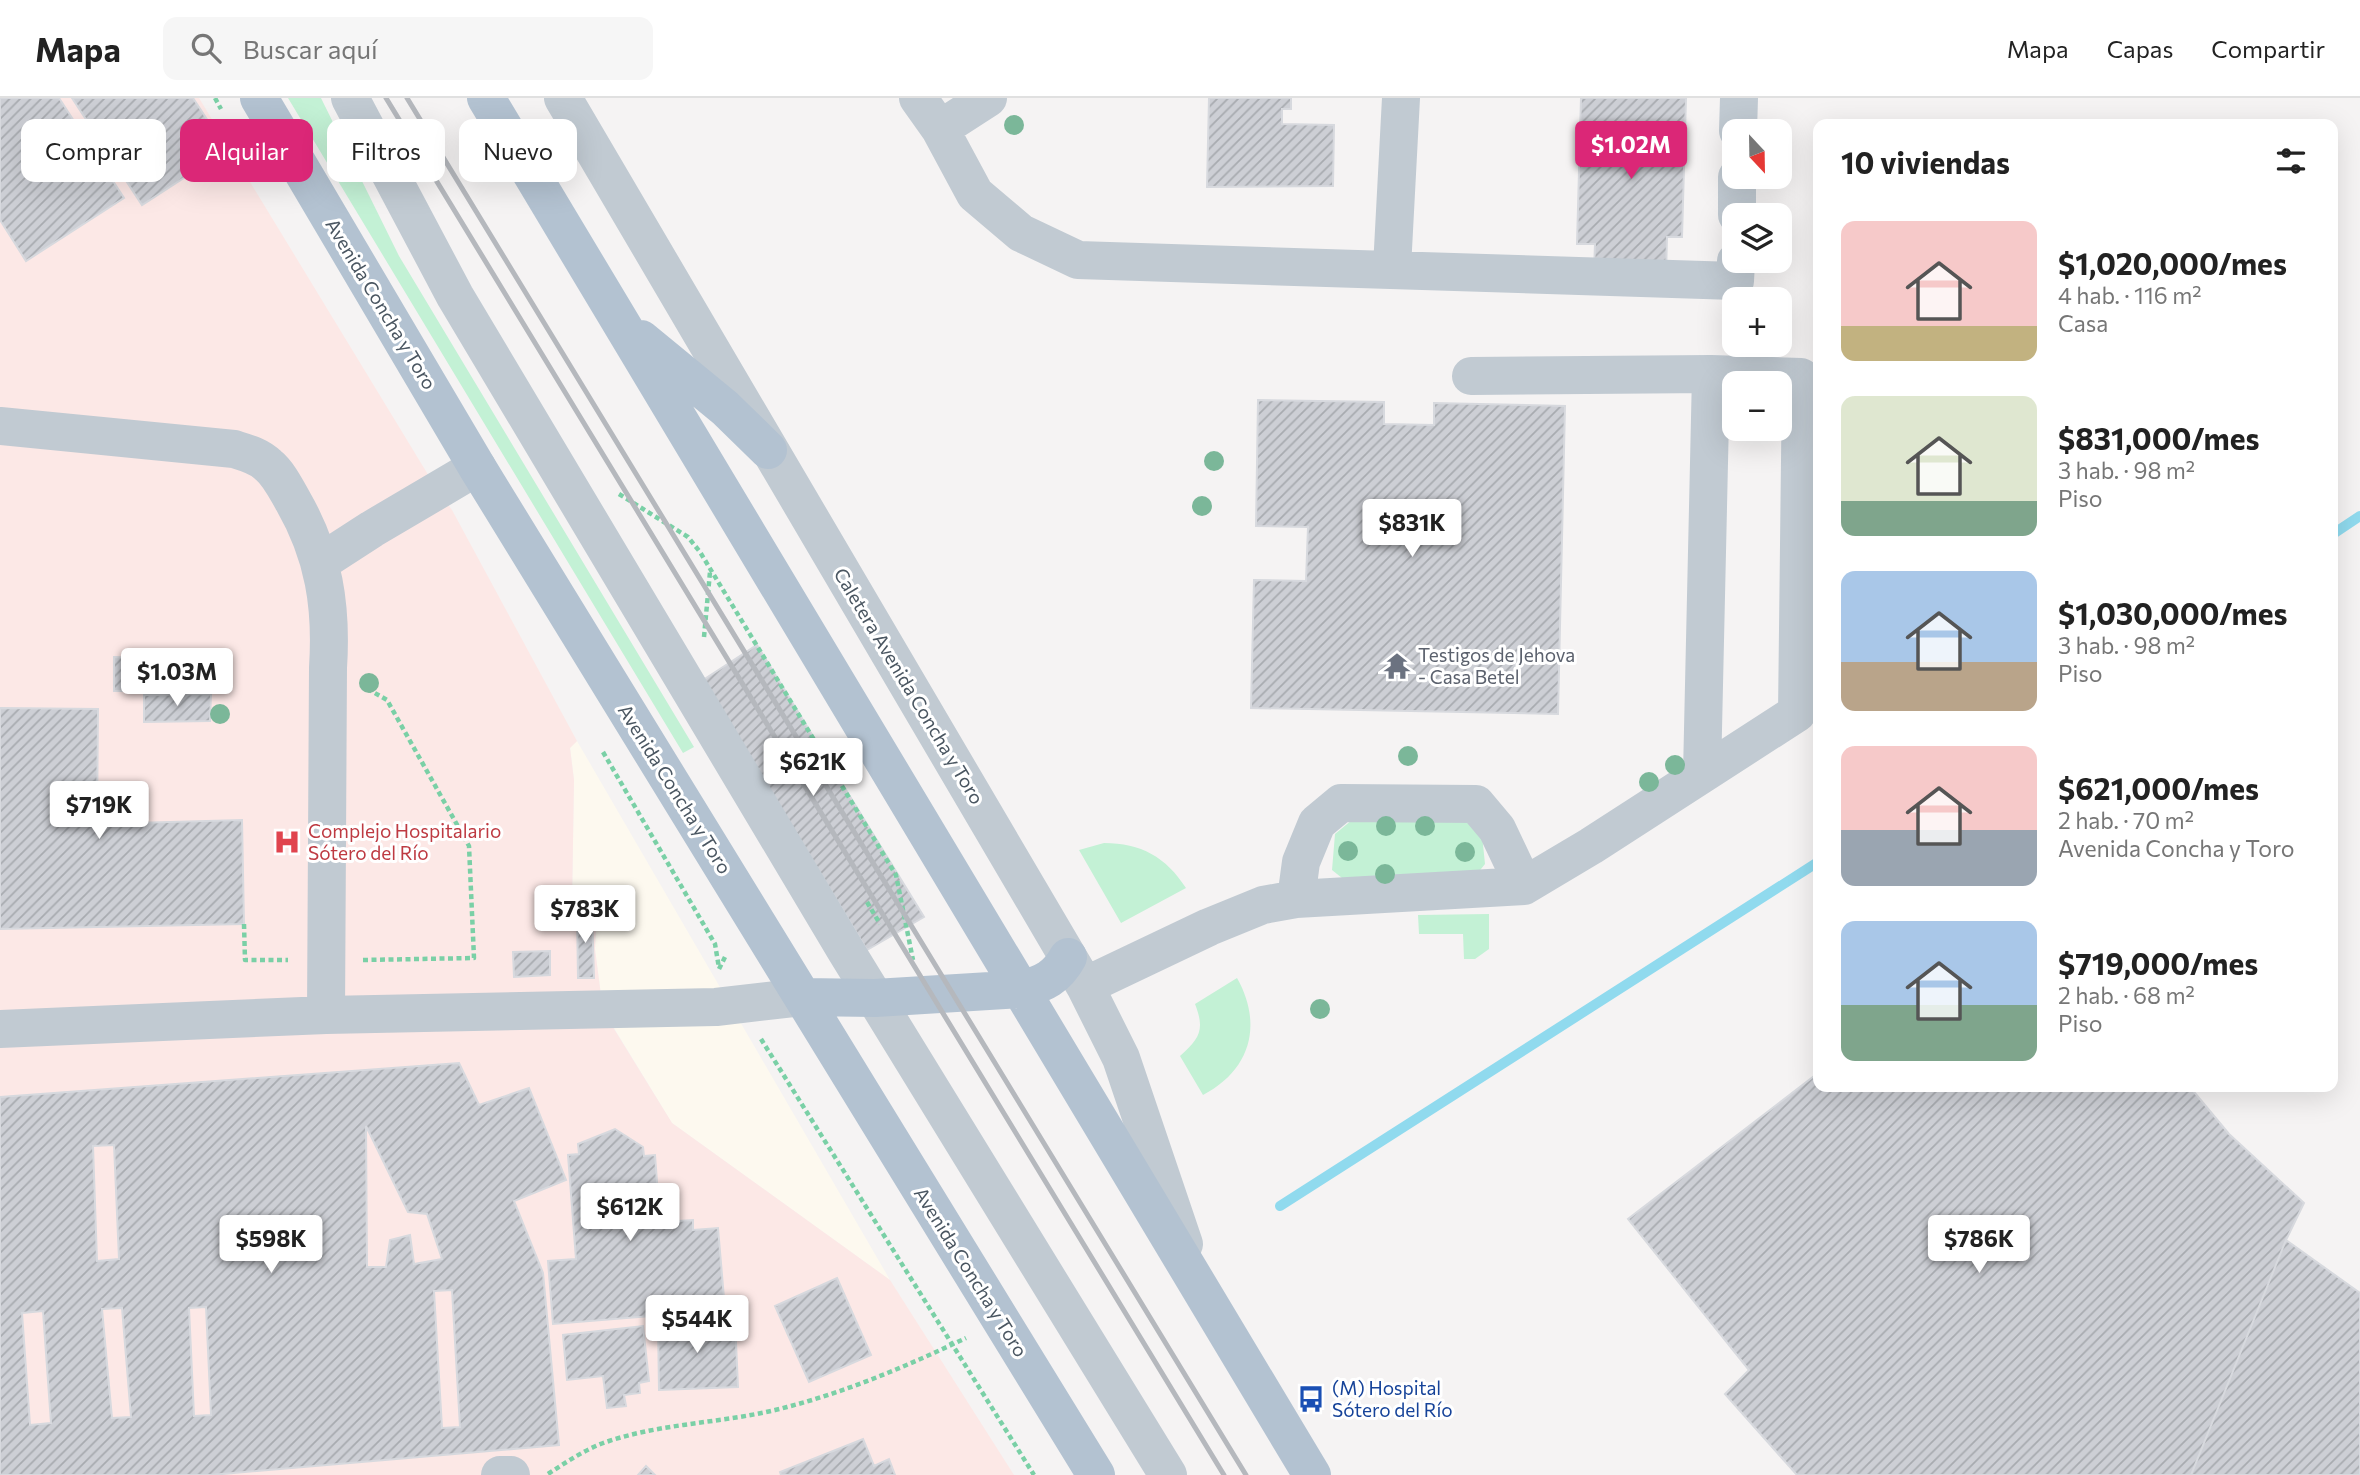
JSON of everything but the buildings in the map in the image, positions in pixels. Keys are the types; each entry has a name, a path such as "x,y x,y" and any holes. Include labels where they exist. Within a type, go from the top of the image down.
{"main road":[{"name":"Avenida Concha y Toro","path":"260,98 477,467 1096,1475"},
{"path":"486,98 1312,1475"},
{"path":"618,320 725,408 768,450"},
{"path":"803,997 875,998 1022,989 1037,986 1051,979 1060,970 1077,971"}],"street":[{"path":"350,98 455,296 875,998 1168,1475"},
{"name":"Caletera Avenida Concha y Toro","path":"563,98 1077,971 1121,1058 1171,1209 1205,1298"},
{"path":"918,98 940,129 975,194 1021,233 1077,260 1735,281 1735,273"},
{"path":"940,129 988,98"},
{"path":"1392,268 1401,98"},
{"path":"1738,119 1739,98"},
{"path":"1702,774 1711,374"},
{"path":"1077,971 1263,905 1296,899 1524,887 1797,713 1801,377 1711,374 1471,376"},
{"path":"0,426 234,449 254,455 270,466 297,508 321,562 330,640 327,1015"},
{"path":"321,562 477,467"},
{"path":"1296,899 1301,862 1317,823 1341,803 1476,804 1497,829 1524,887"},
{"path":"0,1029 327,1015 741,1006 803,997"},
{"path":"500,1475 511,1475"}],"path":[{"path":"710,571 896,875 919,995"},
{"path":"328,668 387,700 469,846 474,958"},
{"path":"867,902 880,924"},
{"path":"741,1006 1034,1475"},
{"path":"547,1475 608,1441 660,1428 787,1408 850,1387 1002,1321"}],"shaded area":[{"name":"Complejo Hospitalario Sótero del Río","path":"0,98 199,98 212,119 180,119 180,182 250,182 452,510 577,741 570,748 574,780 572,905 597,903 595,949 603,1011 672,1123 890,1280 1014,1475 0,1475"},
{"path":"577,741 890,1280 672,1123 603,1010 595,949 597,904 572,905 574,780 570,747"}],"green space":[{"path":"288,98 321,98 331,119 327,119 327,163 313,139 313,119 301,119"},
{"path":"339,182 362,182 399,256 694,747 683,753"},
{"path":"1466,817 1481,825 1485,864 1473,879 1352,886 1332,870 1335,834 1352,820"},
{"path":"1104,843 1130,846 1151,854 1170,868 1186,888 1121,923 1079,850"},
{"path":"1489,914 1489,949 1475,959 1464,959 1463,934 1419,934 1418,915"},
{"path":"1237,978 1249,1012 1248,1044 1232,1073 1203,1095 1180,1056 1199,1033 1200,1021 1195,1004"}],"waterway":[{"path":"2338,531 2360,516"},
{"path":"1280,1206 1813,865"}],"railway":[{"path":"386,98 1224,1475"},
{"path":"407,98 1246,1475"}],"place":[{"name":"Testigos de Jehova - Casa Betel","path":"1397,666"},
{"name":"Complejo Hospitalario Sótero del Río","path":"287,842"},
{"name":"(M) Hospital Sótero del Río","path":"1311,1399"}]}
